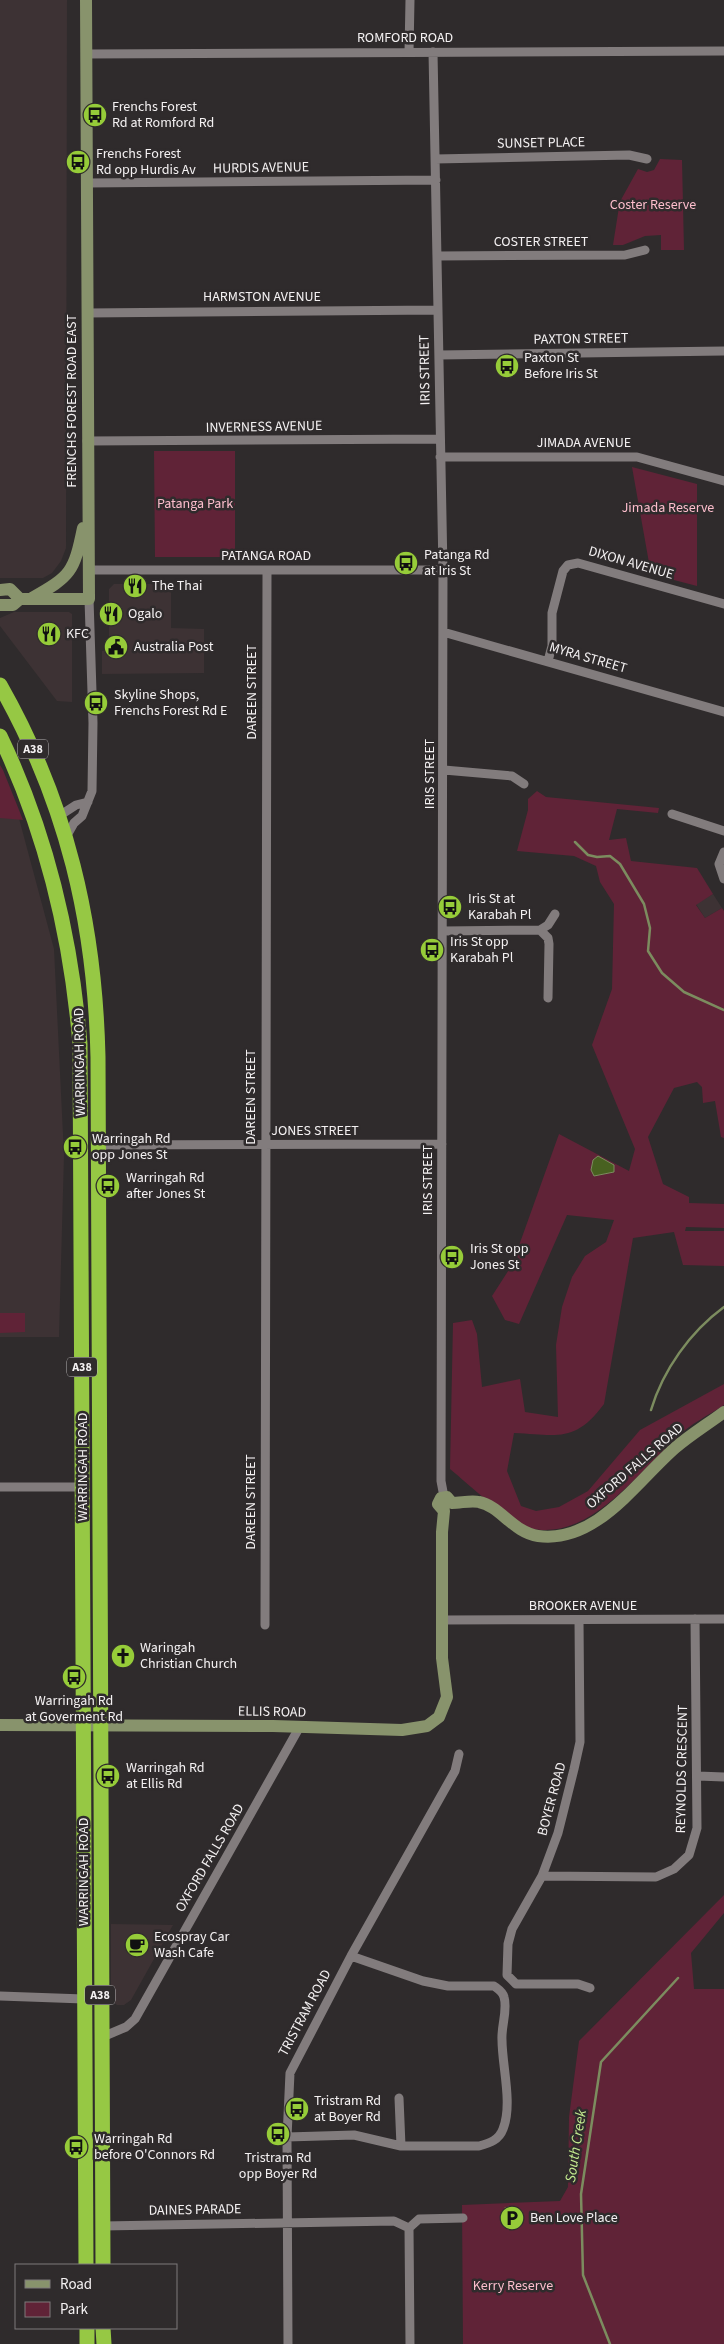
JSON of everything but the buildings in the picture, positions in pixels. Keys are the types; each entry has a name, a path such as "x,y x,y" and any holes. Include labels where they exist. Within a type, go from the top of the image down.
{"highway":[{"name":"WARRINGAH ROAD","path":"0,685 32,745 66,837 79,888 93,969 97,1026 100,2038 103,2264"},
{"name":"WARRINGAH ROAD","path":"0,736 36,821 53,876 69,945 77,1002 81,1083 86,2264"},
{"path":"86,2329 87,2344"},
{"path":"103,2329 104,2344"}],"street":[{"name":"FRENCHS FOREST ROAD EAST","path":"66,837 74,823 82,816 88,802 93,776 88,570 86,0"},
{"path":"409,52 410,0"},
{"name":"ROMFORD ROAD","path":"86,54 724,51"},
{"name":"IRIS STREET","path":"433,52 444,632 441,1481 447,1504"},
{"name":"SUNSET PLACE","path":"435,159 629,155 647,160"},
{"name":"HURDIS AVENUE","path":"87,183 436,180"},
{"name":"COSTER STREET","path":"437,256 625,255 645,250"},
{"name":"HARMSTON AVENUE","path":"87,312 438,310"},
{"name":"PAXTON STREET","path":"439,355 724,351"},
{"name":"INVERNESS AVENUE","path":"87,441 440,439"},
{"name":"JIMADA AVENUE","path":"440,457 637,457 724,481"},
{"path":"0,605 13,605 26,599 61,581 71,570 78,551 88,499"},
{"name":"DIXON AVENUE","path":"548,661 552,646 552,613 565,568 572,563 578,563 724,604"},
{"name":"PATANGA ROAD","path":"88,570 443,570"},
{"name":"DAREEN STREET","path":"264,1624 266,570"},
{"path":"0,590 10,590 26,599 89,599"},
{"name":"MYRA STREET","path":"444,632 724,712"},
{"path":"444,770 512,776 524,784"},
{"path":"59,816 76,805 88,802"},
{"path":"672,814 724,831"},
{"path":"724,852 719,864 724,879"},
{"path":"443,931 540,930 548,925 555,914"},
{"path":"540,930 548,938 549,944 548,998"},
{"name":"JONES STREET","path":"98,1145 442,1144"},
{"name":"OXFORD FALLS ROAD","path":"447,1504 482,1502 509,1523 536,1536 570,1534 610,1510 675,1448 724,1412"},
{"path":"0,1487 82,1487"},
{"path":"442,1620 447,1504"},
{"name":"REYNOLDS CRESCENT","path":"542,1876 656,1877 674,1869 689,1855 698,1828 695,1619"},
{"name":"BROOKER AVENUE","path":"442,1620 724,1619"},
{"name":"ELLIS ROAD","path":"0,1725 273,1726 409,1729 427,1726 439,1716 447,1697 442,1658 442,1620"},
{"name":"BOYER ROAD","path":"579,1620 580,1742 558,1833 542,1876 512,1929 508,1944 507,1975 516,1984 578,1984 590,1988"},
{"name":"OXFORD FALLS ROAD","path":"100,2038 126,2028 135,2019 299,1728"},
{"name":"TRISTRAM ROAD","path":"288,2344 287,2137 290,2073 351,1956 455,1771 459,1754"},
{"path":"698,1776 724,1776"},
{"path":"287,2137 354,2135 402,2146 479,2146 491,2143 498,2138 503,2128 506,2116 502,2039 505,2004 504,1996 500,1990 494,1986 448,1986 423,1981 351,1956"},
{"path":"0,1996 84,1999"},
{"path":"399,2098 402,2146"},
{"path":"410,2344 409,2228 419,2219 463,2218"},
{"path":"287,2222 394,2221 409,2228"},
{"name":"DAINES PARADE","path":"103,2226 287,2222"}],"shaded area":[{"path":"0,0 67,0 66,548 61,561 52,573 43,578 0,578"},
{"path":"114,584 171,584 171,628 204,629 204,673 102,674 102,651 109,650 109,589"},
{"path":"14,612 69,612 72,614 72,702 57,701 0,626 0,618"},
{"path":"0,775 13,796 54,949 64,1155 59,1337 0,1337"},
{"path":"713,894 722,908 705,918 696,904"},
{"path":"598,1156 614,1165 614,1172 594,1176 591,1170 593,1160"},
{"name":"Ecospray Car Wash Cafe","path":"111,1924 173,1925 131,2000 124,2005 117,2005 111,2000"}],"green space":[{"name":"Coster Reserve","path":"660,159 682,160 684,250 661,250 661,235 645,236 623,245 613,245 619,207 617,207 638,169 647,172 654,170"},
{"name":"Patanga Park","path":"154,451 235,451 235,557 155,557"},
{"name":"Jimada Reserve","path":"632,467 697,484 697,586 651,574"},
{"path":"0,765 3,770 23,820 0,818"},
{"path":"537,791 546,797 659,808 658,813 617,809 609,840 626,838 631,861 697,868 713,894 696,905 705,918 722,908 724,911 724,1138 721,1137 715,1101 703,1103 702,1087 697,1082 674,1088 648,1137 663,1184 689,1197 689,1203 724,1204 724,1228 686,1227 685,1231 724,1231 724,1266 683,1265 674,1232 633,1238 604,1404 594,1417 584,1425 565,1434 514,1433 507,1471 521,1506 536,1511 559,1507 588,1491 640,1430 724,1384 724,1405 682,1432 629,1485 592,1515 572,1525 551,1530 529,1528 511,1519 450,1469 453,1323 472,1320 477,1334 482,1387 520,1379 525,1412 558,1417 556,1345 562,1307 572,1277 585,1256 606,1242 614,1220 567,1215 519,1324 505,1320 492,1296 512,1265 559,1134 629,1171 635,1149 592,1045 612,989 614,904 600,882 596,866 574,856 517,851 528,810 528,799"},
{"path":"0,1313 25,1313 25,1332 0,1333"},
{"name":"Kerry Reserve","path":"724,1895 724,1913 691,1953 694,1989 724,1989 724,2344 463,2344 462,2205 560,2201 568,2187 569,2117 579,2041"}],"waterway":[{"path":"575,842 588,855 597,857 610,856 620,864 644,904 650,928 648,951 662,973 684,992 724,1010"},
{"path":"651,1410 670,1366 679,1353 700,1328 724,1307"},
{"name":"South Creek","path":"610,2344 583,2275 581,2194 601,2062 678,1978"}],"place":[{"name":"Frenchs Forest Rd at Romford Rd","path":"95,115"},
{"name":"Frenchs Forest Rd opp Hurdis Av","path":"78,162"},
{"name":"Paxton St Before Iris St","path":"507,366"},
{"name":"Patanga Rd at Iris St","path":"406,563"},
{"name":"The Thai","path":"135,586"},
{"name":"Ogalo","path":"111,614"},
{"name":"KFC","path":"49,634"},
{"name":"Australia Post","path":"116,647"},
{"name":"Skyline Shops, Frenchs Forest Rd E","path":"96,703"},
{"name":"Iris St at Karabah Pl","path":"450,907"},
{"name":"Iris St opp Karabah Pl","path":"432,950"},
{"name":"Warringah Rd opp Jones St","path":"75,1147"},
{"name":"Warringah Rd after Jones St","path":"108,1186"},
{"name":"Iris St opp Jones St","path":"452,1257"},
{"name":"Waringah Christian Church","path":"123,1656"},
{"name":"Warringah Rd at Goverment Rd","path":"74,1677"},
{"name":"Warringah Rd at Ellis Rd","path":"108,1776"},
{"name":"Ecospray Car Wash Cafe","path":"137,1945"},
{"name":"Tristram Rd at Boyer Rd","path":"297,2109"},
{"name":"Tristram Rd opp Boyer Rd","path":"278,2134"},
{"name":"Warringah Rd before O'Connors Rd","path":"76,2147"},
{"name":"Ben Love Place","path":"512,2218"}]}
